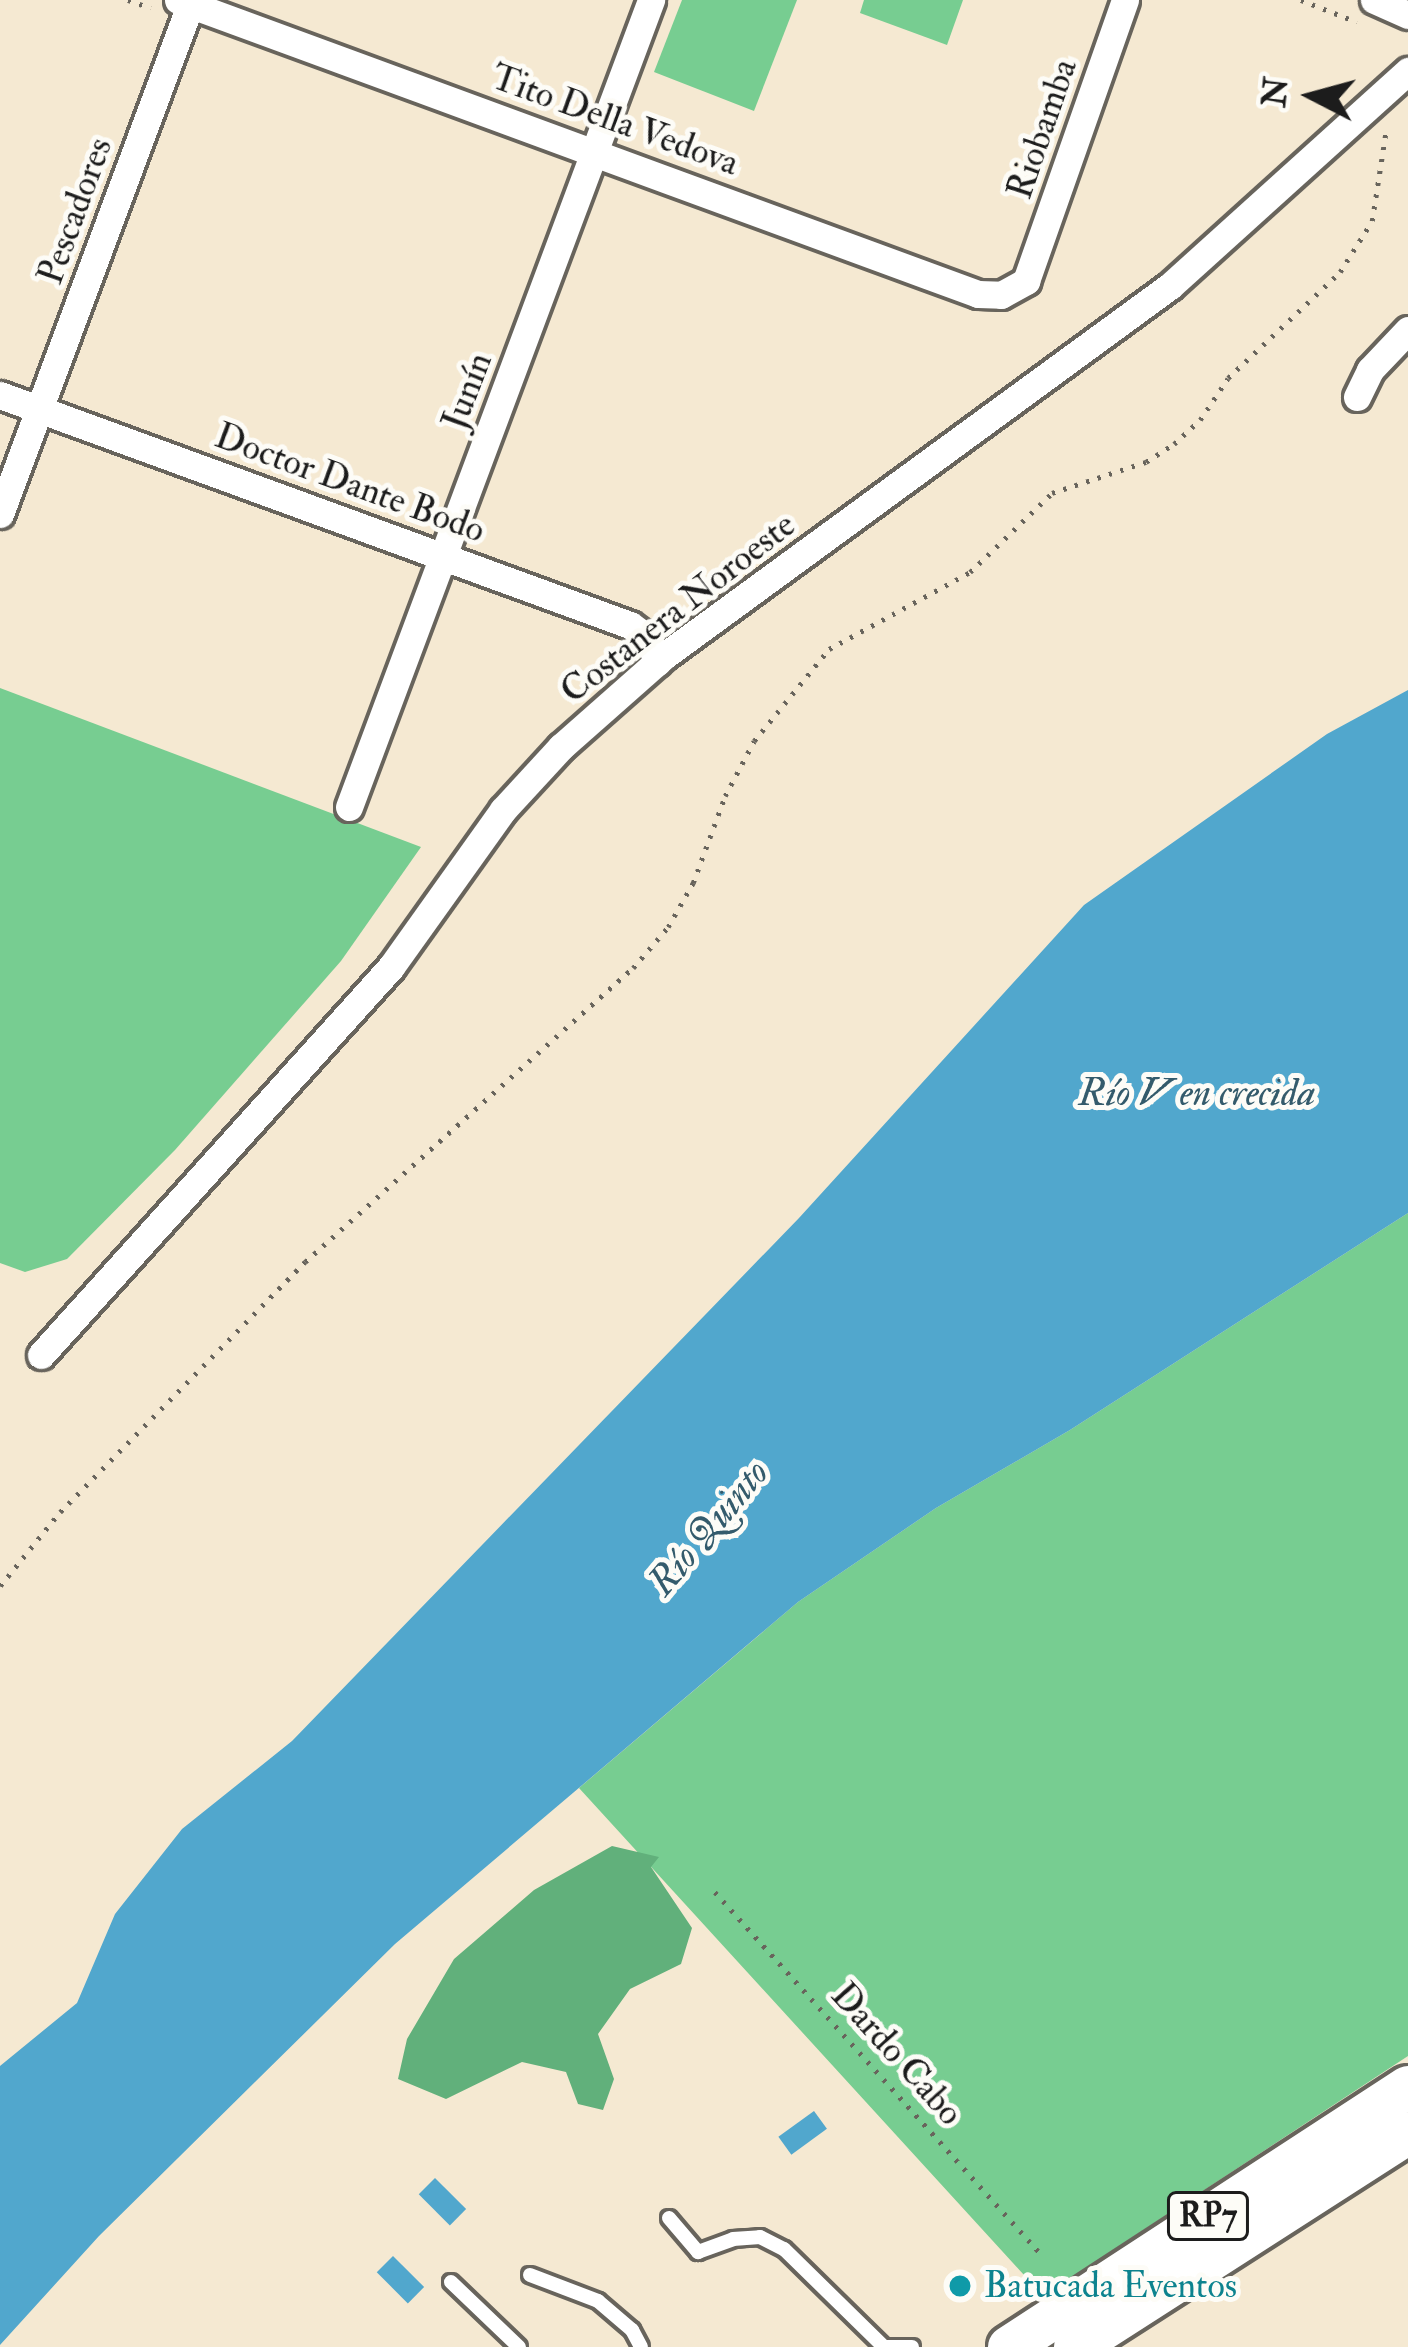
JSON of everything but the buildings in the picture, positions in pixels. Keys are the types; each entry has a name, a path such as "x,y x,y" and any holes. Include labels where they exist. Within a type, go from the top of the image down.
{"main road":[{"name":"RP7","path":"1009,2347 1408,2086"},
{"name":"RP7","path":"1075,2347 1408,2133"}],"street":[{"name":"Junín","path":"349,808 651,0"},
{"name":"Riobamba","path":"1026,281 1125,0"},
{"path":"1374,0 1408,15"},
{"name":"Tito Della Vedova","path":"187,2 978,294 1001,295 1026,281"},
{"name":"Pescadores","path":"0,514 187,2"},
{"name":"Costanera Noroeste","path":"41,1355 391,967 503,810 562,747 657,662 1170,286 1398,80"},
{"path":"1357,397 1370,370 1408,330"},
{"name":"Doctor Dante Bodo","path":"0,394 630,625 648,638 657,662"}],"lane":[{"path":"669,2218 698,2252 733,2239 760,2237 784,2249 886,2347 912,2347"},
{"path":"530,2275 598,2301 632,2330 641,2347"},
{"path":"451,2282 520,2347"}],"path":[{"path":"0,1586 60,1512 305,1262 633,968 668,927 693,883 725,796 754,741 829,649 970,572 1052,494 1146,462 1174,444 1200,420 1228,378 1340,272 1372,221 1398,80"},
{"name":"Dardo Cabo","path":"715,1892 1040,2252"}],"green space":[{"path":"682,0 797,0 754,111 654,72"},
{"path":"864,0 963,0 947,45 860,13"},
{"path":"0,688 421,847 341,961 175,1150 67,1259 25,1272 0,1263"},
{"path":"1408,1213 1408,2056 1049,2292 1024,2275 579,1788 798,1602 936,1508 1070,1430"},
{"path":"612,1846 659,1857 651,1867 692,1928 681,1964 630,1989 598,2034 614,2079 603,2110 578,2104 566,2072 522,2062 446,2099 398,2079 407,2039 454,1959 534,1890"}],"water":[{"name":"Río V en crecida","path":"1408,690 1408,1213 1070,1430 936,1508 798,1602 395,1944 99,2236 0,2345 0,2066 77,2003 115,1914 182,1829 292,1741 799,1218 1084,905 1327,734"},
{"path":"814,2111 827,2129 791,2155 778,2137"},
{"path":"435,2178 466,2209 450,2225 419,2194"},
{"path":"393,2256 424,2287 408,2303 377,2272"}],"place":[{"name":"Batucada Eventos","path":"960,2286"}],"water label":[{"name":"Río Quinto","path":"709,1528"}]}
